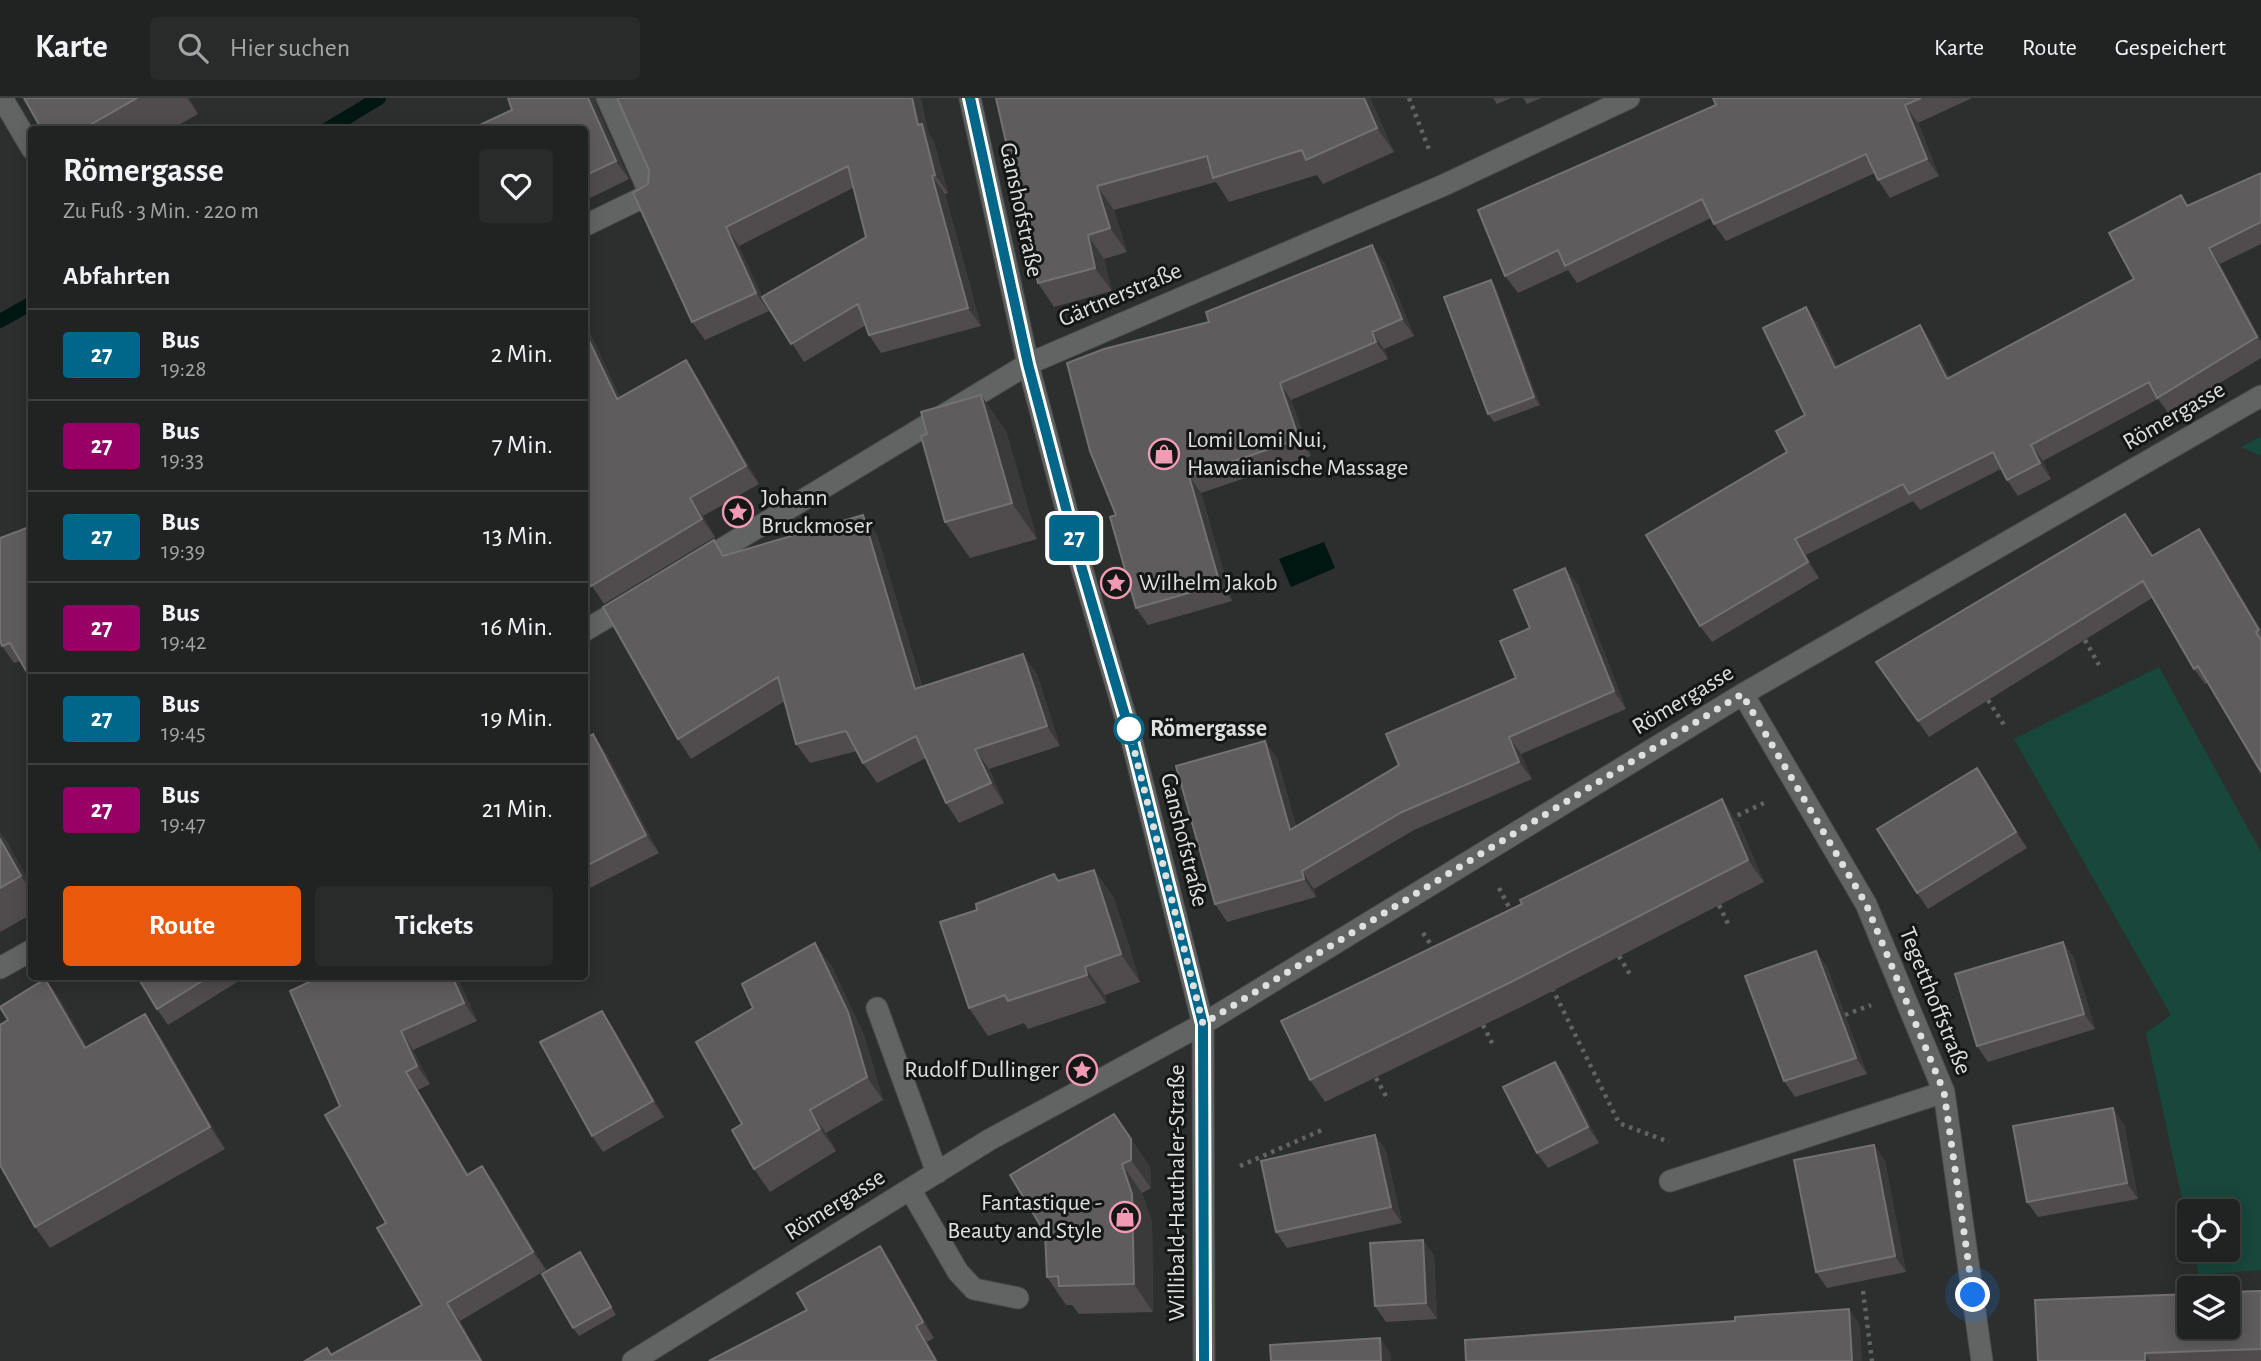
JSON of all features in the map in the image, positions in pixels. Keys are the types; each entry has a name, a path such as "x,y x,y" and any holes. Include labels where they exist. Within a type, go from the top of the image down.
{"street":[{"path":"2,98 28,142"},
{"path":"588,224 650,194 607,98"},
{"name":"Ganshofstraße","path":"970,98 1028,364 1082,569 1129,729 1203,1024"},
{"name":"Gärtnerstraße","path":"680,573 1028,364 1444,185 1629,98"},
{"name":"Römergasse","path":"638,1360 989,1140 1203,1024 1742,694 2261,396"},
{"path":"588,629 656,588"},
{"name":"Tegetthoffstraße","path":"1742,694 1866,904 1944,1092 1982,1361"},
{"path":"0,968 28,952"},
{"path":"877,1008 937,1173"},
{"name":"Willibald-Hauthaler-Straße","path":"1203,1024 1204,1361"},
{"path":"1670,1181 1944,1092"},
{"path":"911,1189 958,1272 974,1289 1018,1298"}],"path":[{"path":"1409,98 1444,185"},
{"path":"2085,640 2099,665"},
{"path":"1988,700 2006,728"},
{"path":"1718,824 1797,788"},
{"path":"1499,888 1518,925"},
{"path":"1403,902 1440,959"},
{"path":"1719,905 1730,928"},
{"path":"1619,956 1631,976"},
{"path":"1551,986 1619,1123 1725,1162"},
{"path":"1483,1025 1493,1045"},
{"path":"1376,1078 1387,1098"},
{"path":"1203,1182 1322,1130"},
{"path":"1863,1291 1872,1361"}],"green space":[{"path":"2261,436 2261,456 2241,447"},
{"path":"2159,667 2261,852 2261,1270 2199,1275 2196,1262 2240,1262 2240,1199 2182,1199 2146,1033 2171,1015 2014,739"}],"shaded area":[{"path":"1324,542 1335,568 1291,587 1279,559"}],"building":[{"path":"24,98 137,98 88,126 40,126"},
{"path":"508,98 588,98 616,161 588,174 588,126 478,126 512,110"},
{"path":"617,98 912,98 918,125 922,124 935,175 932,176 968,308 869,335 858,304 791,344 762,297 866,237 848,166 726,227 756,293 692,322 633,193 648,184 649,170"},
{"path":"996,98 1364,98 1377,128 1306,160 1302,150 1213,178 1207,156 1097,186 1110,228 1088,235 1095,268 1038,283"},
{"path":"1713,98 1921,98 1905,105 1927,159 1878,180 1866,154 1714,224 1702,199 1565,266 1558,250 1505,276 1478,210 1716,105"},
{"path":"2261,173 2261,222 2209,248 2257,337 2157,398 2149,382 2031,445 2040,463 2007,480 1993,452 1909,494 1903,484 1795,539 1808,562 1700,626 1646,535 1787,452 1776,431 1805,415 1763,328 1806,307 1835,368 1920,325 1947,379 2134,279 2109,233 2181,195 2187,206"},
{"path":"1372,245 1402,319 1372,332 1376,342 1280,383 1299,439 1189,476 1220,584 1136,608 1110,517 1116,515 1090,451 1067,363 1104,349 1209,322 1206,312"},
{"path":"1491,280 1534,397 1488,414 1444,297"},
{"path":"588,338 617,399 686,360 746,466 690,498 702,519 591,586 588,581"},
{"path":"981,395 1012,503 945,522 921,436 927,434 921,412"},
{"path":"2125,514 2152,556 2199,529 2259,630 2256,632 2261,640 2261,772 2198,666 2194,669 2143,581 1918,721 1876,662"},
{"path":"863,515 915,689 1023,654 1047,726 975,749 991,783 946,803 916,736 863,763 846,731 796,744 778,677 678,739 603,607 714,540 723,556"},
{"path":"28,528 28,674 10,643 2,646 0,640 0,538"},
{"path":"1565,568 1614,691 1509,737 1519,762 1402,812 1302,871 1304,879 1215,904 1176,766 1265,741 1290,830 1399,765 1386,734 1516,678 1500,641 1530,628 1514,590"},
{"path":"593,734 646,835 588,865 588,737"},
{"path":"1977,768 2016,832 1917,893 1877,829"},
{"path":"1722,799 1748,860 1511,982 1310,1080 1281,1021 1522,904 1520,900"},
{"path":"0,839 21,876 0,888"},
{"path":"1094,870 1121,954 1085,967 1087,975 1008,1001 1005,995 969,1008 940,922 977,910 976,904 1054,874 1058,881"},
{"path":"2063,942 2084,1014 1977,1046 1955,974"},
{"path":"815,943 848,1012 867,1077 810,1110 820,1129 754,1169 732,1130 742,1124 696,1042 753,1008 742,984"},
{"path":"1816,951 1856,1058 1784,1081 1745,976"},
{"path":"46,980 85,1048 145,1014 210,1127 35,1227 0,1165 0,1025 8,1020 0,1007"},
{"path":"139,980 204,980 157,1009"},
{"path":"313,980 454,980 464,1003 401,1031 417,1066 406,1072 467,1175 482,1166 533,1252 447,1303 481,1361 305,1361 327,1348 331,1355 422,1305 377,1228 386,1223 325,1115 340,1106 290,991"},
{"path":"602,1011 653,1101 592,1136 540,1042"},
{"path":"1555,1062 1588,1127 1537,1153 1503,1087"},
{"path":"2113,1108 2127,1183 2027,1202 2013,1126"},
{"path":"1114,1114 1131,1139 1131,1160 1122,1164 1132,1194 1134,1284 1059,1286 1058,1276 1047,1277 1045,1233 1010,1175"},
{"path":"1375,1135 1391,1207 1276,1232 1261,1161"},
{"path":"1874,1145 1895,1256 1816,1272 1794,1160"},
{"path":"1423,1240 1426,1303 1375,1306 1370,1243"},
{"path":"880,1246 923,1322 916,1326 936,1361 709,1361 807,1310 797,1293"},
{"path":"580,1252 611,1307 573,1328 542,1274"},
{"path":"2261,1291 2261,1349 2145,1353 2145,1361 2038,1361 2035,1300 2177,1294 2177,1339 2240,1339 2240,1292"},
{"path":"1849,1309 1852,1361 1466,1361 1465,1340 1735,1321 1735,1317"},
{"path":"1380,1338 1381,1361 1271,1361 1270,1345"}],"waterway":[{"path":"333,126 379,98"},
{"path":"0,321 28,305"}],"bus line":[{"name":"27","path":"970,98 1028,364 1082,569 1129,729 1203,1024 1204,1361"}],"place":[{"name":"Lomi Lomi Nui, Hawaiianische Massage","path":"1164,454"},
{"name":"Johann Bruckmoser","path":"738,512"},
{"name":"Wilhelm Jakob","path":"1116,583"},
{"name":"Römergasse","path":"1129,729"},
{"name":"Rudolf Dullinger","path":"1082,1070"},
{"name":"Fantastique - Beauty and Style","path":"1125,1217"}],"route":[{"path":"1129,729 1203,1024 1742,694 1866,904 1944,1092 1973,1295"}]}
